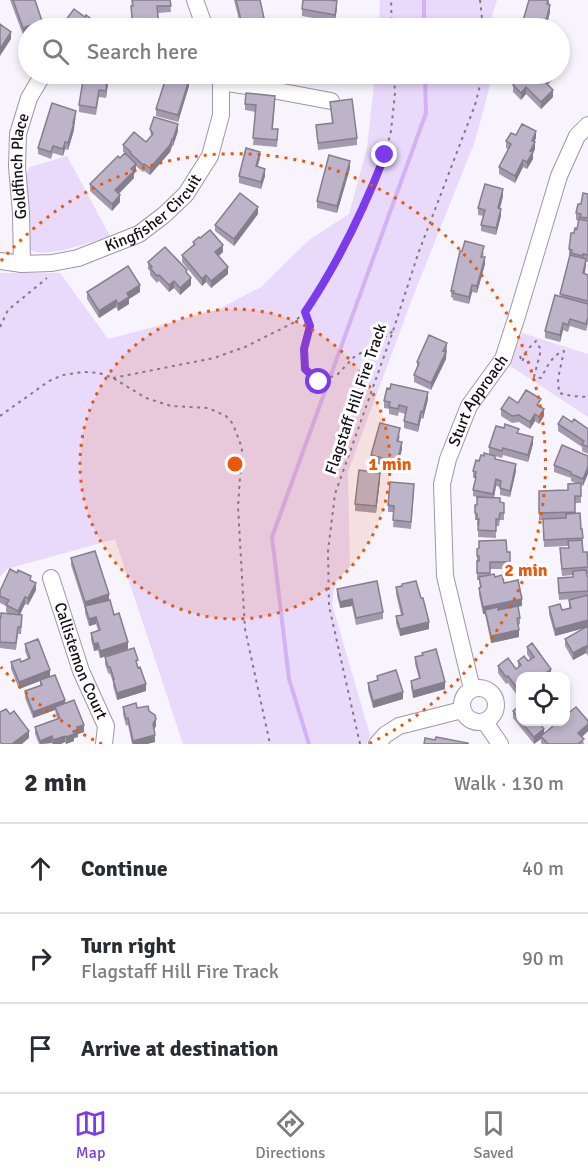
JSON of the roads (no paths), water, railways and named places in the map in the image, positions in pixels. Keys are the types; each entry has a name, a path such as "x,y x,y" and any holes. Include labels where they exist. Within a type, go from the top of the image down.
{"street":[{"path":"195,0 201,18"},
{"name":"Goldfinch Place","path":"22,264 17,167 18,134 29,98 37,84"},
{"name":"Kingfisher Circuit","path":"0,261 22,264 52,263 78,258 139,234 164,215 186,194 210,156 221,114 220,84"},
{"path":"246,84 331,101"},
{"name":"Sturt Approach","path":"472,689 445,576 442,484 448,459 469,406 503,359 559,176 577,136 588,124"},
{"name":"Callistemon Court","path":"51,578 81,671 106,726 104,744"},
{"path":"472,689 489,690 496,699 496,710 486,722 469,720 462,710 462,700 472,689"},
{"path":"377,744 385,735 399,726 462,710"},
{"path":"486,722 500,744"}],"waterway":[{"path":"424,0 424,18"},
{"path":"309,744 289,679 272,537 426,113 425,84"}]}
